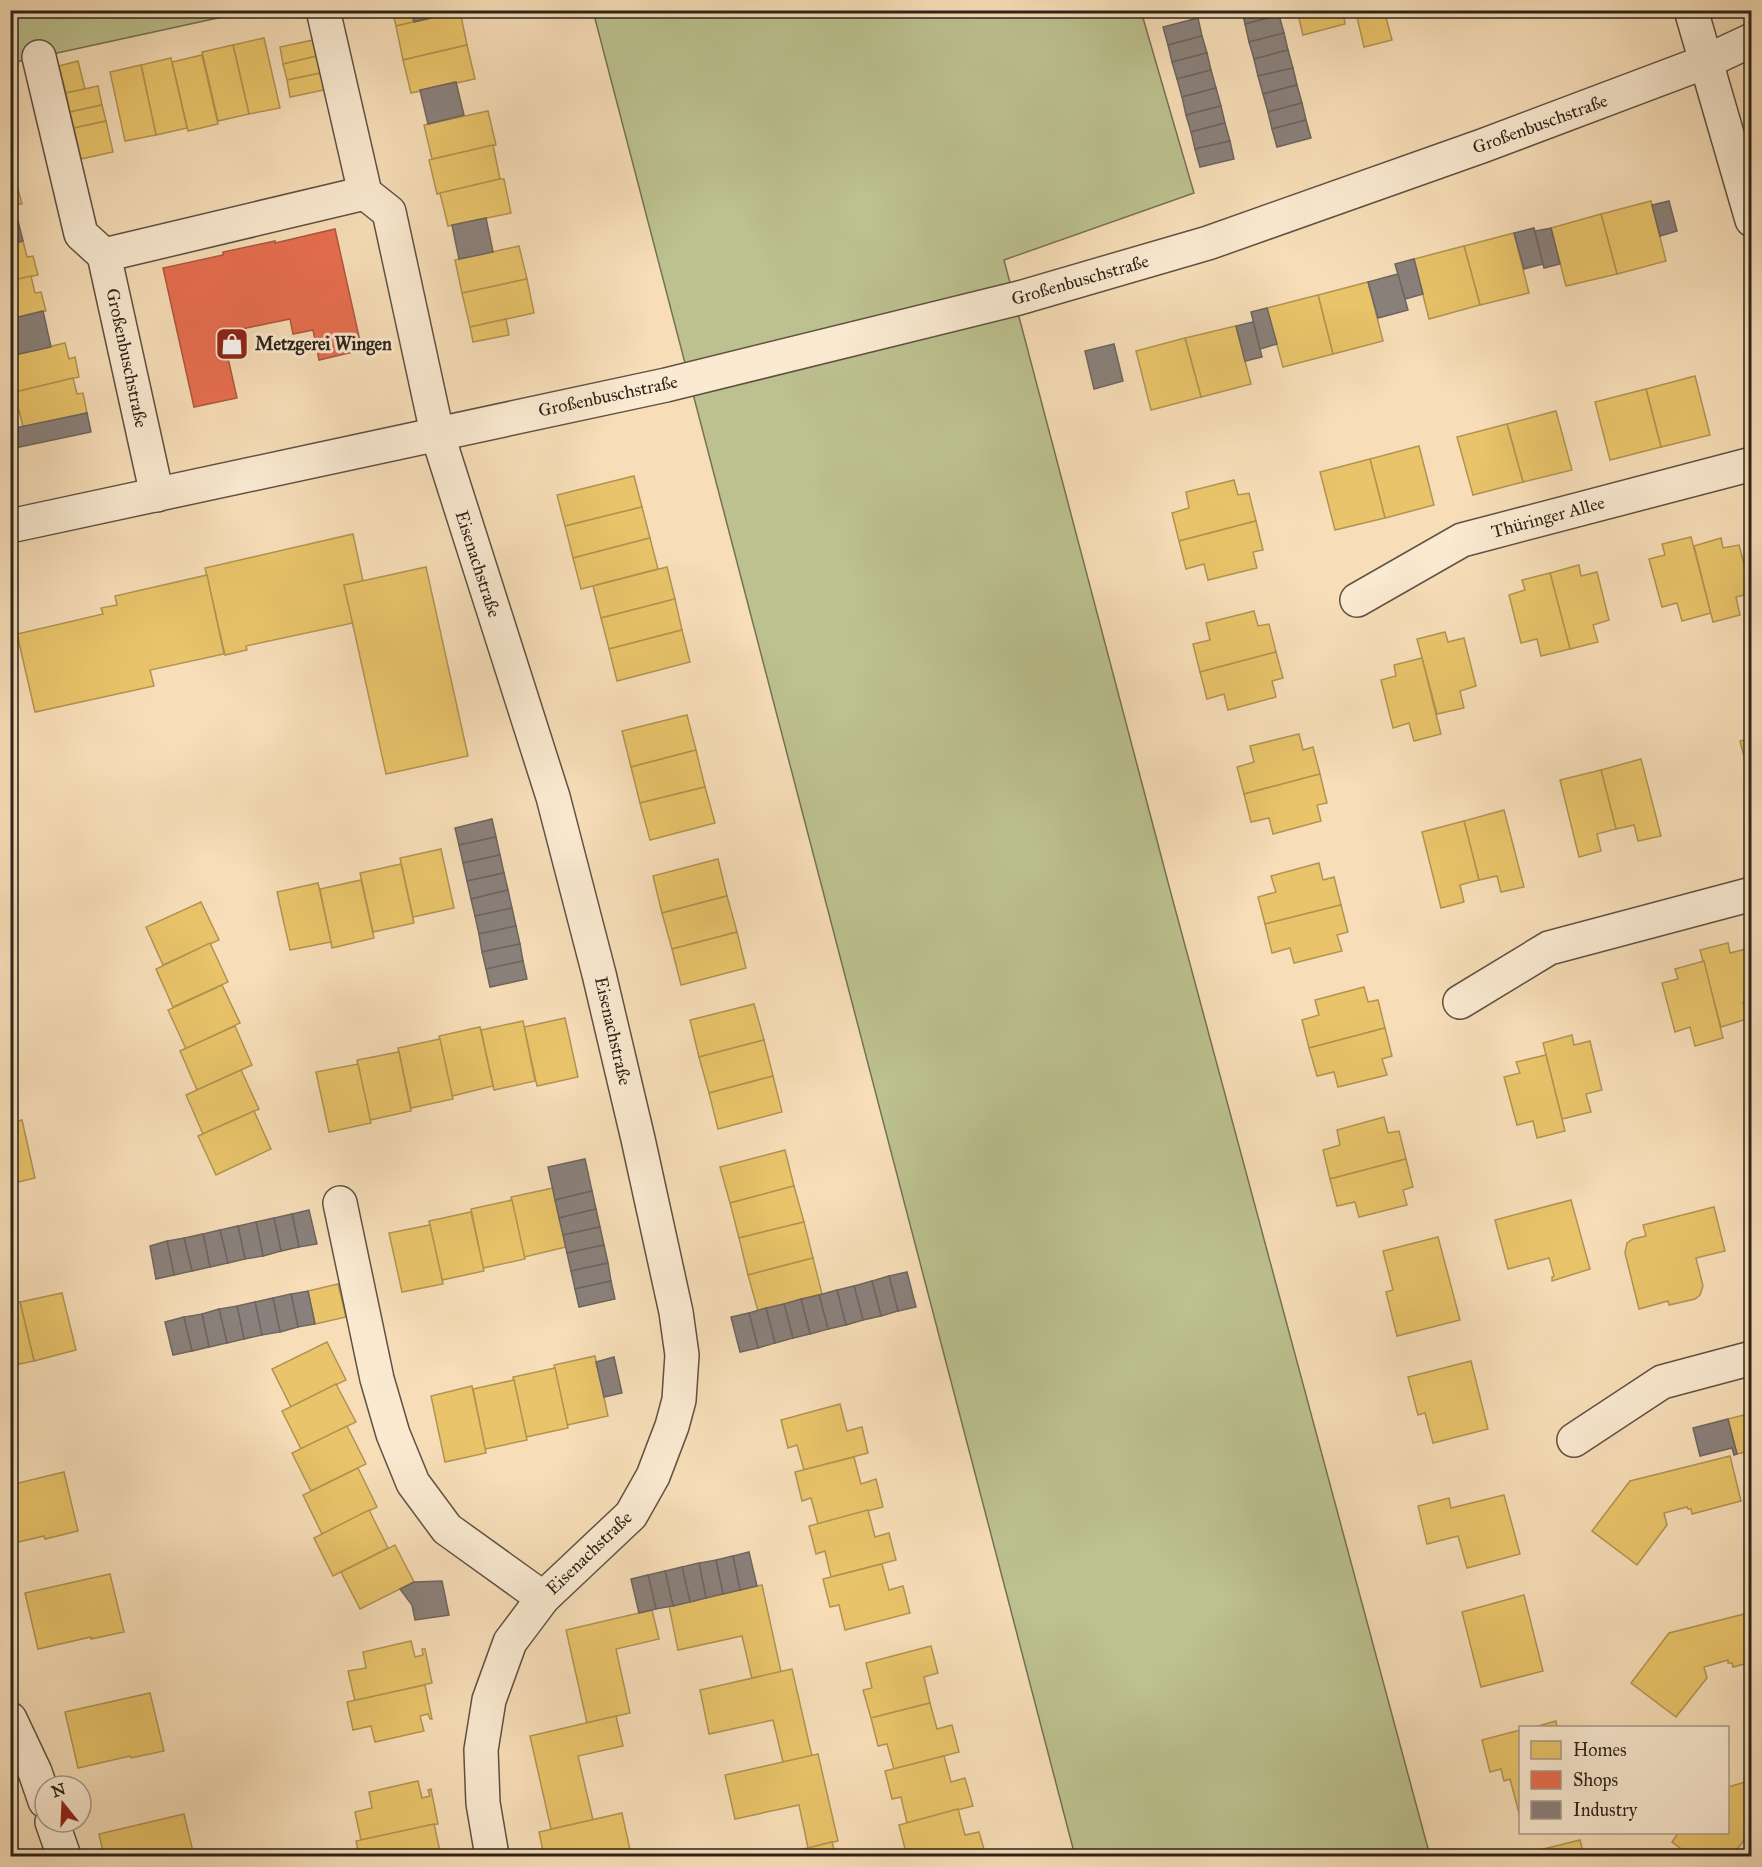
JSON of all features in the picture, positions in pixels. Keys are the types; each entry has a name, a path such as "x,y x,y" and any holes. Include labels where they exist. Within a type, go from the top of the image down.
{"street":[{"path":"323,10 365,193 389,212 437,433"},
{"path":"1690,10 1752,220"},
{"name":"Großenbuschstraße","path":"10,526 666,385 1019,298 1208,243 1482,146 1705,62 1752,40"},
{"path":"39,57 81,234 104,255 365,193"},
{"name":"Großenbuschstraße","path":"104,255 157,495"},
{"name":"Eisenachstraße","path":"437,433 553,797 599,974 638,1138 676,1312 682,1355 679,1400 672,1426 653,1476 631,1515 543,1598 510,1642 489,1700 481,1750 483,1803 492,1857"},
{"name":"Thüringer Allee","path":"1357,600 1461,540 1752,464"},
{"path":"1460,1002 1549,948 1752,894"},
{"name":"Eisenachstraße","path":"340,1203 377,1379 393,1434 414,1483 447,1528 543,1598"},
{"path":"1574,1440 1662,1382 1752,1358"},
{"path":"10,1719 36,1774"},
{"path":"56,1834 64,1857"}],"green space":[{"path":"10,11 250,11 11,63"},
{"path":"593,11 1141,11 1194,193 1004,260 1169,886 1430,1856 1075,1856"}],"building: Homes":[{"path":"392,10 411,10 414,22 396,26"},
{"path":"1297,10 1384,10 1392,40 1364,47 1356,13 1344,17 1345,24 1303,35"},
{"path":"460,11 467,45 403,60 396,26"},
{"path":"264,38 280,108 249,114 233,45"},
{"path":"313,40 317,56 283,64 280,47"},
{"path":"233,45 249,114 218,121 202,52"},
{"path":"467,45 475,79 411,93 403,60"},
{"path":"202,55 218,124 188,131 172,62"},
{"path":"317,56 321,73 287,80 283,64"},
{"path":"171,58 187,128 156,135 141,65"},
{"path":"78,61 85,89 66,93 59,66"},
{"path":"141,65 156,135 125,141 110,72"},
{"path":"321,73 324,90 290,97 287,80"},
{"path":"98,86 102,105 70,112 66,93"},
{"path":"102,105 106,121 74,128 70,112"},
{"path":"488,111 496,145 432,159 424,125"},
{"path":"106,121 113,152 81,159 74,128"},
{"path":"493,145 500,179 437,194 429,160"},
{"path":"504,179 511,213 448,226 440,193"},
{"path":"10,183 11,186 17,185 22,204 10,206"},
{"path":"1651,201 1666,261 1617,274 1601,214"},
{"path":"1601,214 1617,274 1566,286 1551,228"},
{"path":"1514,233 1529,293 1480,305 1464,246"},
{"path":"23,241 27,257 33,256 38,275 10,281 10,244"},
{"path":"519,246 527,279 462,293 455,260"},
{"path":"1464,246 1480,305 1429,319 1414,259"},
{"path":"31,276 35,293 41,292 46,311 10,319 10,281"},
{"path":"527,279 534,313 470,327 462,293"},
{"path":"1368,282 1383,341 1333,354 1318,295"},
{"path":"1318,295 1333,354 1283,367 1267,308"},
{"path":"506,319 509,335 473,342 470,327"},
{"path":"1236,326 1251,384 1201,397 1185,338"},
{"path":"1185,338 1201,397 1151,410 1136,351"},
{"path":"65,343 69,359 75,357 79,377 11,393 15,390 10,375 10,356"},
{"path":"1695,376 1710,435 1661,447 1646,389"},
{"path":"73,378 77,394 83,393 87,413 23,427 19,410 15,411 11,393"},
{"path":"1646,389 1661,447 1610,460 1595,402"},
{"path":"1556,411 1572,470 1523,482 1507,424"},
{"path":"1507,424 1523,482 1473,495 1457,437"},
{"path":"1419,446 1434,505 1385,518 1370,459"},
{"path":"1370,459 1385,518 1335,530 1320,472"},
{"path":"634,476 642,507 565,526 557,495"},
{"path":"1234,480 1238,495 1249,493 1256,521 1179,541 1172,513 1189,508 1186,492"},
{"path":"642,507 650,538 573,558 565,526"},
{"path":"1256,521 1263,550 1253,552 1257,568 1208,580 1204,564 1186,569 1179,541"},
{"path":"353,534 363,581 344,585 353,623 246,646 247,650 225,655 205,568"},
{"path":"1691,537 1711,613 1682,621 1677,603 1662,607 1649,559 1665,555 1662,544"},
{"path":"650,538 658,569 581,589 573,558"},
{"path":"1721,538 1723,548 1739,545 1752,593 1736,597 1740,615 1713,622 1694,546"},
{"path":"1579,565 1581,576 1597,572 1609,620 1593,625 1598,642 1570,649 1550,573"},
{"path":"426,567 468,756 386,774 344,585"},
{"path":"667,567 675,599 601,618 593,586"},
{"path":"1550,573 1570,649 1541,656 1537,639 1521,643 1509,595 1525,590 1522,580"},
{"path":"207,575 224,654 150,670 154,686 35,712 17,634 103,614 101,608 117,605 115,596"},
{"path":"675,599 682,630 609,649 601,618"},
{"path":"1254,611 1258,626 1269,624 1276,652 1200,672 1193,644 1210,640 1206,623"},
{"path":"682,630 690,662 617,681 609,649"},
{"path":"1445,632 1448,642 1464,638 1476,686 1460,691 1464,708 1437,714 1417,639"},
{"path":"1276,652 1283,678 1272,681 1276,697 1228,710 1224,694 1207,699 1200,672"},
{"path":"1422,658 1441,734 1414,741 1409,723 1393,728 1381,680 1396,676 1394,665"},
{"path":"687,715 696,750 631,767 622,731"},
{"path":"1299,734 1303,750 1313,747 1320,774 1244,794 1237,767 1254,762 1250,746"},
{"path":"1752,738 1752,767 1747,768 1740,741"},
{"path":"696,750 705,787 640,803 631,767"},
{"path":"1641,759 1661,836 1638,841 1634,825 1616,829 1601,770"},
{"path":"1752,767 1752,786 1747,768"},
{"path":"1601,770 1616,829 1597,834 1601,851 1579,857 1560,780"},
{"path":"1320,774 1327,803 1317,805 1321,821 1273,834 1269,818 1251,822 1244,794"},
{"path":"705,787 715,823 650,840 640,803"},
{"path":"1504,810 1524,887 1501,892 1497,876 1479,880 1464,821"},
{"path":"1464,821 1479,880 1460,885 1464,902 1441,908 1422,832"},
{"path":"441,849 454,908 413,917 400,858"},
{"path":"718,859 727,896 662,913 653,876"},
{"path":"1319,863 1323,880 1334,877 1341,905 1265,924 1258,897 1276,892 1271,876"},
{"path":"401,864 414,923 373,932 360,873"},
{"path":"361,880 374,938 332,948 320,889"},
{"path":"318,883 331,942 290,950 277,892"},
{"path":"727,896 737,932 672,949 662,913"},
{"path":"201,902 219,940 163,965 146,927"},
{"path":"1341,905 1348,932 1337,935 1342,951 1294,963 1290,948 1272,953 1265,924"},
{"path":"737,932 746,968 681,985 672,949"},
{"path":"210,943 228,982 173,1007 156,969"},
{"path":"1728,943 1730,953 1746,949 1752,969 1752,1000 1743,1002 1747,1019 1721,1027 1700,950"},
{"path":"1704,961 1723,1038 1695,1046 1690,1027 1675,1032 1662,983 1678,979 1675,969"},
{"path":"222,985 240,1023 186,1049 168,1010"},
{"path":"1364,987 1368,1002 1378,1000 1385,1028 1309,1048 1302,1020 1319,1015 1315,1000"},
{"path":"754,1004 764,1040 699,1057 690,1020"},
{"path":"565,1018 578,1077 537,1086 524,1027"},
{"path":"523,1021 535,1081 494,1090 481,1030"},
{"path":"235,1026 252,1065 197,1090 180,1051"},
{"path":"480,1027 493,1086 452,1096 439,1036"},
{"path":"1385,1028 1392,1056 1382,1059 1387,1075 1338,1087 1334,1072 1317,1076 1309,1048"},
{"path":"1572,1035 1574,1045 1590,1041 1602,1090 1586,1094 1591,1112 1562,1119 1543,1043"},
{"path":"440,1039 453,1099 411,1108 398,1048"},
{"path":"764,1040 773,1076 709,1093 699,1057"},
{"path":"399,1052 411,1111 370,1120 357,1060"},
{"path":"1546,1055 1565,1131 1537,1138 1533,1121 1517,1125 1504,1077 1520,1073 1516,1062"},
{"path":"358,1064 371,1123 329,1132 316,1072"},
{"path":"241,1070 259,1109 203,1134 186,1095"},
{"path":"773,1076 782,1112 718,1129 709,1093"},
{"path":"254,1111 271,1149 216,1175 198,1136"},
{"path":"1384,1117 1388,1133 1399,1131 1406,1159 1330,1179 1323,1150 1340,1145 1337,1130"},
{"path":"22,1120 35,1178 10,1184 10,1123"},
{"path":"785,1150 794,1186 730,1203 720,1167"},
{"path":"1406,1159 1413,1187 1403,1190 1407,1205 1359,1217 1355,1202 1337,1206 1330,1179"},
{"path":"794,1186 804,1222 739,1238 730,1203"},
{"path":"553,1188 566,1247 524,1257 511,1197"},
{"path":"512,1200 525,1259 483,1268 471,1209"},
{"path":"1571,1200 1590,1269 1552,1281 1554,1276 1549,1258 1508,1269 1495,1220"},
{"path":"1714,1207 1725,1251 1696,1258 1703,1286 1700,1295 1695,1299 1669,1305 1668,1301 1639,1309 1625,1253 1627,1243 1646,1236 1643,1225"},
{"path":"471,1212 484,1271 442,1280 429,1221"},
{"path":"804,1222 813,1258 748,1275 739,1238"},
{"path":"430,1225 443,1284 402,1292 389,1233"},
{"path":"1438,1237 1460,1320 1397,1336 1386,1292 1393,1290 1383,1251"},
{"path":"813,1258 822,1294 758,1311 748,1275"},
{"path":"338,1284 346,1317 315,1324 308,1291"},
{"path":"62,1293 76,1350 34,1361 20,1302"},
{"path":"20,1302 34,1361 10,1366 10,1304"},
{"path":"327,1342 346,1380 291,1407 272,1369"},
{"path":"595,1356 608,1416 567,1425 554,1365"},
{"path":"1471,1361 1488,1429 1433,1443 1425,1413 1418,1415 1408,1377"},
{"path":"555,1368 568,1428 526,1437 513,1377"},
{"path":"514,1380 527,1440 485,1449 473,1389"},
{"path":"336,1384 356,1422 301,1449 282,1411"},
{"path":"472,1386 486,1453 445,1462 431,1396"},
{"path":"840,1404 847,1431 862,1427 868,1453 804,1470 797,1445 788,1448 781,1420"},
{"path":"1752,1413 1752,1451 1737,1454 1728,1419"},
{"path":"347,1426 366,1464 311,1491 292,1453"},
{"path":"1730,1456 1741,1501 1692,1514 1691,1509 1687,1507 1664,1513 1667,1525 1637,1565 1592,1531 1630,1481"},
{"path":"854,1457 861,1484 876,1479 883,1507 818,1524 811,1498 802,1501 795,1472"},
{"path":"358,1468 377,1507 322,1534 303,1495"},
{"path":"64,1472 78,1531 10,1544 10,1485"},
{"path":"1504,1495 1520,1554 1467,1568 1458,1536 1427,1544 1418,1506 1449,1498 1451,1508"},
{"path":"369,1510 388,1548 333,1576 314,1538"},
{"path":"868,1510 875,1537 889,1533 896,1560 831,1577 825,1551 816,1554 809,1526"},
{"path":"395,1545 414,1582 360,1609 341,1572"},
{"path":"882,1564 889,1590 903,1586 910,1613 845,1630 839,1605 830,1607 823,1579"},
{"path":"110,1574 124,1632 38,1649 25,1593"},
{"path":"762,1585 781,1672 752,1679 742,1636 678,1650 669,1606"},
{"path":"1524,1595 1543,1671 1481,1687 1462,1612"},
{"path":"652,1610 659,1639 616,1649 630,1713 587,1723 566,1630"},
{"path":"1752,1612 1752,1662 1733,1667 1728,1660 1704,1667 1707,1678 1676,1717 1631,1683 1669,1633"},
{"path":"411,1641 415,1657 423,1655 422,1649 425,1649 432,1683 355,1701 348,1671 366,1668 363,1652"},
{"path":"931,1646 938,1673 924,1677 930,1703 871,1718 863,1690 872,1688 866,1663"},
{"path":"792,1669 812,1756 783,1762 773,1720 709,1734 700,1690"},
{"path":"425,1685 432,1719 428,1714 420,1716 424,1731 375,1742 371,1726 353,1730 347,1702"},
{"path":"150,1693 164,1751 78,1768 65,1712"},
{"path":"930,1703 937,1729 952,1725 959,1752 894,1769 887,1744 878,1746 871,1718"},
{"path":"616,1716 623,1746 578,1756 593,1820 551,1829 530,1736"},
{"path":"1556,1721 1557,1726 1538,1726"},
{"path":"1519,1730 1519,1813 1510,1779 1504,1781 1501,1769 1490,1772 1482,1740"},
{"path":"818,1754 838,1841 808,1848 799,1805 735,1819 725,1775"},
{"path":"944,1756 951,1782 965,1778 973,1806 907,1823 901,1797 892,1799 885,1771"},
{"path":"1752,1780 1752,1821 1745,1823 1748,1835 1732,1856 1691,1856 1672,1842 1678,1834 1729,1834 1729,1787"},
{"path":"418,1781 422,1798 430,1796 428,1790 431,1789 438,1824 361,1840 355,1812 372,1808 369,1792"},
{"path":"958,1809 965,1835 979,1832 986,1856 916,1856 915,1850 906,1853 899,1825"},
{"path":"622,1813 630,1850 600,1856 544,1856 539,1832"},
{"path":"184,1814 194,1856 104,1856 99,1834"},
{"path":"434,1824 441,1856 438,1856 438,1853 429,1856 359,1856 356,1841"},
{"path":"1580,1840 1584,1856 1519,1856 1519,1855"},
{"path":"832,1842 836,1856 768,1856 808,1848"}],"building: Shops":[{"path":"335,229 362,350 319,360 313,330 293,334 290,319 242,329 245,345 226,349 237,398 194,407 163,268 223,255 223,252"}],"building: Industry":[{"path":"411,10 460,10 460,11 414,22"},
{"path":"1242,10 1278,10 1279,15 1245,24"},
{"path":"1279,15 1284,33 1249,42 1245,24"},
{"path":"1198,18 1202,36 1168,45 1163,27"},
{"path":"1284,33 1288,50 1254,59 1249,42"},
{"path":"1202,36 1207,53 1172,62 1168,45"},
{"path":"1288,50 1293,68 1258,76 1254,59"},
{"path":"1207,53 1211,70 1177,79 1172,62"},
{"path":"1293,68 1297,85 1263,94 1258,76"},
{"path":"1211,70 1216,88 1182,97 1177,79"},
{"path":"456,82 464,115 428,124 420,90"},
{"path":"1297,85 1302,103 1268,112 1263,94"},
{"path":"1216,88 1221,106 1186,115 1182,97"},
{"path":"1302,103 1306,120 1272,129 1268,112"},
{"path":"1221,106 1225,123 1191,132 1186,115"},
{"path":"1306,120 1311,138 1277,147 1272,129"},
{"path":"1225,123 1230,141 1195,149 1191,132"},
{"path":"1230,141 1234,159 1200,167 1195,149"},
{"path":"1669,201 1677,231 1660,236 1652,205"},
{"path":"14,205 23,241 10,244 10,206"},
{"path":"486,218 493,252 459,259 452,225"},
{"path":"1534,228 1543,264 1524,269 1514,233"},
{"path":"1551,228 1560,264 1544,268 1535,231"},
{"path":"1414,259 1423,294 1405,299 1395,264"},
{"path":"1398,274 1408,310 1378,318 1368,282"},
{"path":"1267,308 1277,344 1260,349 1251,312"},
{"path":"43,311 51,347 10,356 10,319"},
{"path":"1253,322 1262,357 1245,361 1236,326"},
{"path":"1114,344 1123,381 1094,389 1085,351"},
{"path":"87,413 91,432 10,449 10,429"},
{"path":"492,819 496,837 459,845 455,828"},
{"path":"496,837 500,855 463,863 459,845"},
{"path":"500,855 504,873 467,881 463,863"},
{"path":"504,873 508,890 471,899 467,881"},
{"path":"508,890 512,908 475,916 471,899"},
{"path":"512,908 516,926 479,934 475,916"},
{"path":"516,926 520,944 482,952 479,934"},
{"path":"520,944 523,961 486,969 482,952"},
{"path":"523,961 527,979 490,987 486,969"},
{"path":"585,1159 592,1191 555,1200 548,1167"},
{"path":"592,1191 596,1209 559,1218 555,1200"},
{"path":"596,1209 600,1227 563,1235 559,1218"},
{"path":"309,1210 317,1244 299,1247 292,1214"},
{"path":"292,1214 299,1247 281,1251 274,1218"},
{"path":"274,1218 281,1251 263,1256 256,1222"},
{"path":"256,1222 263,1256 245,1259 238,1226"},
{"path":"238,1226 245,1259 228,1263 220,1230"},
{"path":"600,1227 604,1245 567,1253 563,1235"},
{"path":"220,1230 228,1263 210,1267 203,1234"},
{"path":"203,1234 210,1267 192,1271 184,1238"},
{"path":"184,1238 192,1271 174,1275 167,1241"},
{"path":"167,1241 174,1275 156,1279 150,1246"},
{"path":"604,1245 608,1263 571,1271 567,1253"},
{"path":"608,1263 611,1281 575,1289 571,1271"},
{"path":"907,1272 916,1307 898,1311 889,1276"},
{"path":"889,1276 898,1311 881,1316 872,1281"},
{"path":"611,1281 615,1299 579,1307 575,1289"},
{"path":"872,1281 881,1316 863,1320 854,1286"},
{"path":"854,1286 863,1320 846,1325 837,1290"},
{"path":"837,1290 846,1325 828,1329 819,1295"},
{"path":"308,1291 315,1324 298,1327 291,1294"},
{"path":"291,1294 298,1327 280,1332 273,1298"},
{"path":"819,1295 828,1329 810,1334 801,1299"},
{"path":"273,1298 280,1332 262,1335 255,1302"},
{"path":"801,1299 810,1334 793,1338 784,1304"},
{"path":"255,1302 262,1335 244,1339 237,1306"},
{"path":"784,1304 793,1338 775,1343 766,1308"},
{"path":"237,1306 244,1339 227,1343 219,1309"},
{"path":"766,1308 775,1343 758,1348 749,1313"},
{"path":"219,1309 227,1343 209,1347 202,1314"},
{"path":"749,1313 758,1348 740,1352 731,1317"},
{"path":"202,1314 209,1347 192,1351 184,1317"},
{"path":"184,1317 192,1351 173,1355 165,1322"},
{"path":"614,1357 622,1393 604,1397 596,1362"},
{"path":"1728,1419 1737,1454 1734,1455 1732,1448 1700,1456 1693,1428"},
{"path":"749,1552 757,1586 740,1590 733,1556"},
{"path":"733,1556 740,1590 723,1594 716,1560"},
{"path":"716,1560 723,1594 706,1598 699,1563"},
{"path":"699,1563 706,1598 690,1602 682,1567"},
{"path":"682,1567 690,1602 673,1606 665,1571"},
{"path":"665,1571 673,1606 656,1609 648,1575"},
{"path":"648,1575 656,1609 639,1613 631,1579"},
{"path":"442,1581 449,1615 415,1620 412,1605 400,1589 414,1582"}],"place":[{"name":"Metzgerei Wingen","path":"232,344"}]}
